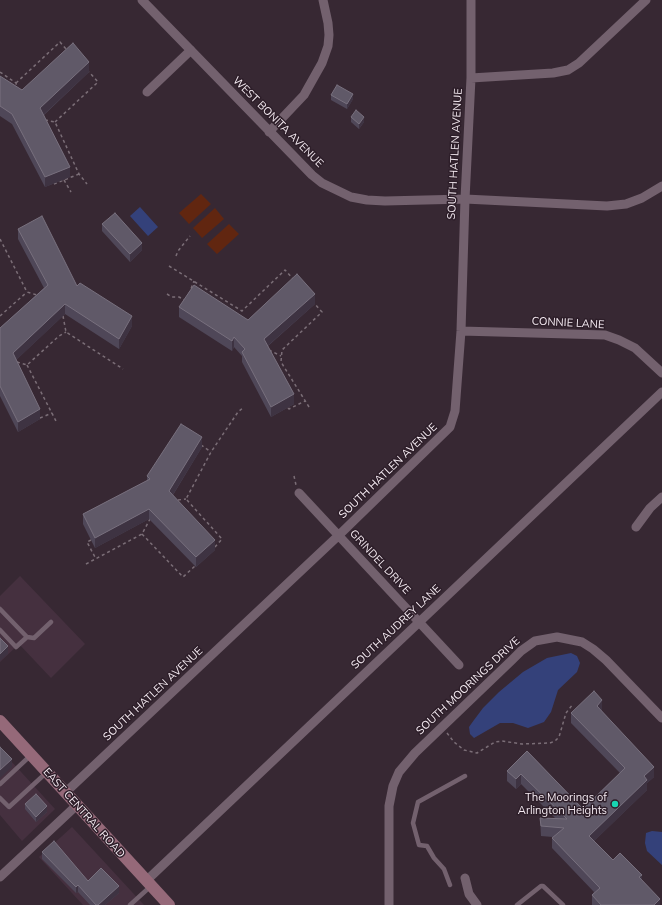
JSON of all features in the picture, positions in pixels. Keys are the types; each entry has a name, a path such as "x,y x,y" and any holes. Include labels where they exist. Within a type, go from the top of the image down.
{"main road":[{"name":"EAST CENTRAL ROAD","path":"1,724 32,755 169,905"}],"street":[{"name":"WEST BONITA AVENUE","path":"142,0 312,175 322,183 351,197 385,201 465,199 607,206 626,204 637,200 662,186"},
{"path":"269,132 304,95 322,63 328,46 328,23 323,0"},
{"name":"SOUTH HATLEN AVENUE","path":"66,792 338,536 450,427 455,412 461,330 471,78 471,0"},
{"path":"471,78 553,74 568,70 579,62 646,0"},
{"path":"147,92 191,50"},
{"name":"CONNIE LANE","path":"461,330 605,335 635,348 662,373"},
{"name":"SOUTH AUDREY LANE","path":"149,883 419,622 662,392"},
{"name":"GRINDEL DRIVE","path":"299,493 459,665"},
{"path":"636,528 650,508 662,496"},
{"name":"SOUTH MOORINGS DRIVE","path":"389,902 389,806 393,786 399,772 415,753 521,651 535,641 557,637 582,642 606,660 662,718"},
{"path":"0,877 77,805"},
{"path":"465,878 469,894 477,905"}],"lane":[{"path":"0,609 27,637 34,638 51,622"},
{"path":"0,630 16,647 27,637"},
{"path":"0,784 32,755"},
{"path":"0,798 9,807 47,772"},
{"path":"450,885 444,869 434,858 427,846 418,845 413,823 418,802 465,776"},
{"path":"130,905 149,883"},
{"path":"517,905 543,886 563,905"}],"path":[{"path":"16,83 60,42 68,51"},
{"path":"0,72 16,83 17,90"},
{"path":"55,122 98,82 89,72"},
{"path":"40,118 55,122"},
{"path":"55,122 79,174 87,184"},
{"path":"54,184 79,174"},
{"path":"64,180 71,192"},
{"path":"176,256 178,251 190,236"},
{"path":"0,239 27,292 39,295"},
{"path":"170,266 242,311 285,270 296,284"},
{"path":"167,294 185,300 194,281"},
{"path":"0,316 27,292"},
{"path":"309,407 281,362 281,356 282,350 322,312 315,304"},
{"path":"62,311 66,332 123,369"},
{"path":"27,365 59,336 66,332"},
{"path":"268,349 281,356"},
{"path":"16,362 27,365 57,423"},
{"path":"288,408 289,409 305,401"},
{"path":"186,499 212,452 238,412 244,407"},
{"path":"40,418 52,413"},
{"path":"198,443 212,452"},
{"path":"171,501 186,499"},
{"path":"186,499 222,539 214,548"},
{"path":"86,564 142,534 153,514"},
{"path":"142,534 183,577 195,566"},
{"path":"91,540 87,542 96,558"},
{"path":"446,732 454,742 464,750 477,753 495,742 502,741 522,744 555,742 559,737 566,713 574,704"}],"shaded area":[{"path":"201,194 211,204 189,224 179,213"},
{"path":"215,208 224,219 202,238 193,228"},
{"path":"229,224 239,234 217,254 207,244"},
{"path":"20,576 85,644 51,678 19,644 0,662 0,596"},
{"path":"0,749 55,809 22,841 0,815"},
{"path":"72,827 144,905 83,905 39,857"}],"water":[{"path":"140,207 158,227 148,236 130,216"},
{"path":"571,653 577,656 580,663 577,672 558,690 551,712 544,722 528,728 513,723 500,723 474,738 470,734 469,727 483,708 523,672 547,658"},
{"path":"652,831 662,832 662,865 647,851 645,843 646,833"}],"building":[{"path":"73,43 89,62 40,108 70,167 45,177 12,114 0,106 0,76 22,90"},
{"path":"337,85 353,94 347,104 331,95"},
{"path":"356,110 364,117 359,124 351,117"},
{"path":"115,213 142,243 130,254 102,224"},
{"path":"42,216 77,286 80,283 132,316 119,339 65,304 13,353 40,409 18,422 0,386 0,328 48,285 18,229"},
{"path":"297,274 315,294 264,339 294,394 271,407 242,352 245,349 234,337 232,341 179,307 194,285 248,320"},
{"path":"181,424 202,437 169,491 215,540 196,557 149,509 95,538 83,514 150,479 147,476"},
{"path":"0,638 8,646 0,654"},
{"name":"The Moorings of Arlington Heights","path":"594,691 602,700 597,706 654,767 644,776 647,780 589,836 613,860 620,853 642,875 639,877 660,899 654,905 601,905 592,895 600,888 552,838 564,828 541,826 540,818 567,819 521,774 516,779 507,771 527,751 583,809 625,768 571,713"},
{"path":"0,747 12,759 0,770"},
{"path":"36,794 47,806 36,817 25,804"},
{"path":"54,841 88,881 101,868 119,886 98,905 96,905 78,885 76,887 42,852"}],"place":[{"name":"The Moorings of Arlington Heights","path":"615,804"}]}
